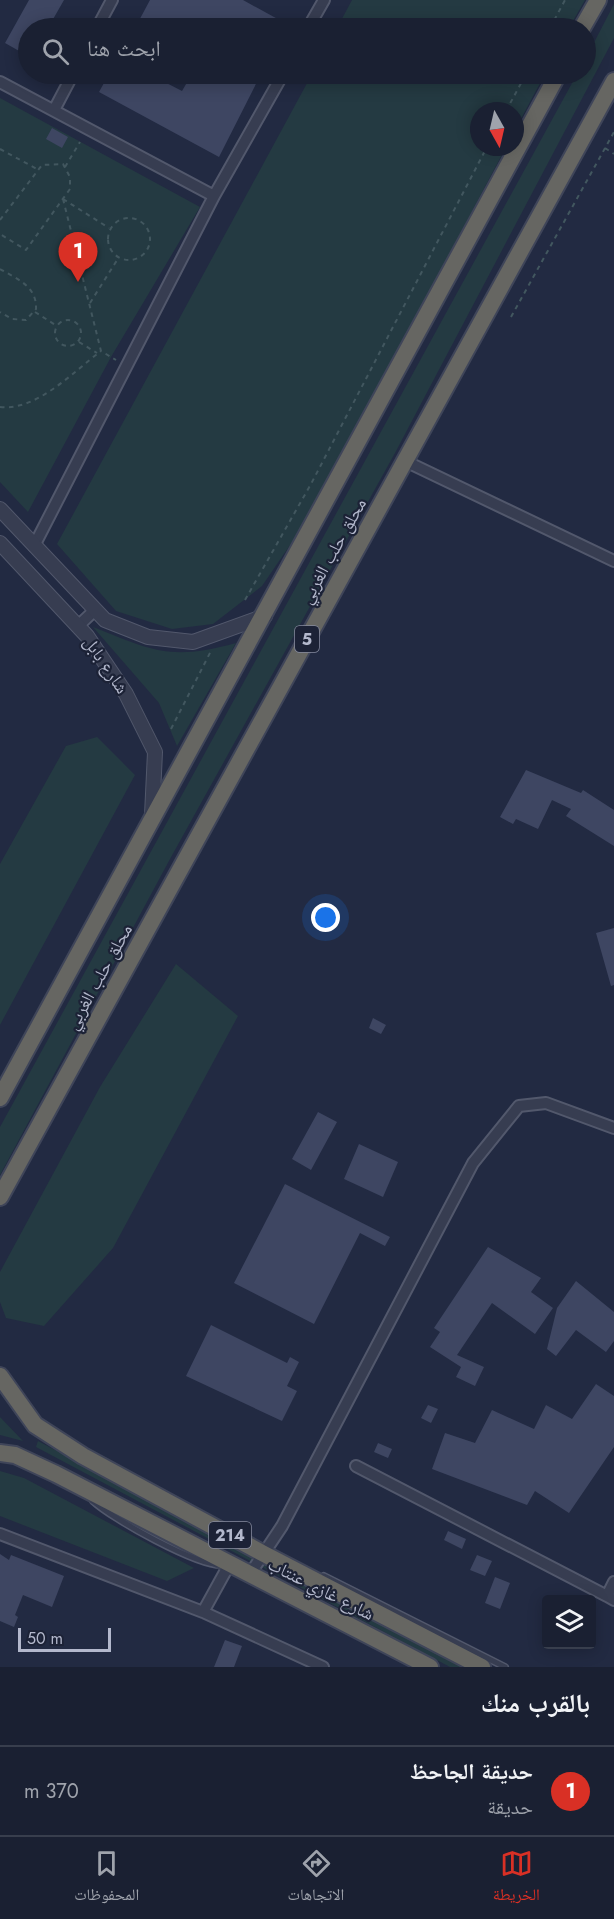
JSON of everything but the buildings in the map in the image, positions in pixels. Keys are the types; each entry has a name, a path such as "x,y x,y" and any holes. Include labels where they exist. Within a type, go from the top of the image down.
{"highway":[{"path":"588,18 598,0"},
{"name":"محلق حلب الغربي","path":"0,1197 614,81"},
{"name":"محلق حلب الغربي","path":"0,1098 152,815 264,616 553,84"},
{"name":"214","path":"0,1376 35,1425 83,1456 270,1558 482,1667"},
{"name":"شارع غازي عنتاب","path":"0,1453 15,1455 80,1486 430,1667"}],"street":[{"path":"102,18 112,0"},
{"path":"314,18 324,0"},
{"path":"0,82 214,196"},
{"path":"54,110 68,84"},
{"path":"34,546 214,196 277,84"},
{"path":"405,461 614,561"},
{"path":"0,509 105,620 148,637 194,642 264,616"},
{"name":"شارع بابل","path":"0,543 78,626 126,694 154,752 152,815"},
{"path":"78,626 95,610"},
{"path":"250,1574 270,1558 282,1526 473,1163 519,1106 546,1103 614,1128"},
{"path":"356,1466 610,1598 614,1582"},
{"path":"0,1534 203,1612 323,1667"},
{"path":"203,1612 230,1563"}],"lane":[{"path":"270,1558 289,1560 302,1565"},
{"path":"312,1570 505,1667"}],"path":[{"path":"555,18 565,0"},
{"path":"511,102 521,84"},
{"path":"511,317 614,132"},
{"path":"64,167 80,142"},
{"path":"605,148 614,154"},
{"path":"0,149 37,169"},
{"path":"245,600 311,484 482,156"},
{"path":"0,234 26,250 63,199 71,183 64,167 48,162 37,169 1,218"},
{"path":"63,199 110,229"},
{"path":"63,199 101,351 127,366"},
{"path":"131,217 138,219 148,230 150,244 142,256 129,260 119,258 108,245 110,229 117,220 131,217"},
{"path":"90,304 119,258"},
{"path":"0,269 32,290 36,302 34,312 26,320 18,321 0,312"},
{"path":"34,312 57,326"},
{"path":"68,320 76,323 82,334 79,342 66,347 58,343 55,334 57,326 68,320"},
{"path":"79,342 98,354"},
{"path":"0,407 20,406 48,391 101,351"},
{"path":"171,729 212,649"}],"shaded area":[{"path":"352,0 585,0 575,18 342,18"},
{"path":"614,4 614,38 596,72 596,39"},
{"path":"307,84 540,84 524,113 524,102 470,102 470,156 501,156 314,510 262,586 213,624 172,629 116,611 57,544"},
{"path":"572,84 590,84 395,453 170,859 0,1175 0,1127"},
{"path":"0,98 200,207 111,357 28,512 0,482"},
{"path":"93,627 163,651 195,651 236,643 177,746 159,703"},
{"path":"97,737 135,775 0,1025 0,864 66,746"},
{"path":"176,964 238,1016 113,1248 44,1326 6,1318 0,1302 0,1272 100,1087"},
{"path":"0,1417 23,1441 0,1435"},
{"path":"38,1441 466,1667 450,1667 36,1447"},
{"path":"0,1471 24,1478 194,1568 167,1581 0,1516"}],"place":[{"name":"حديقة الجاحظ","path":"78,282"}]}
